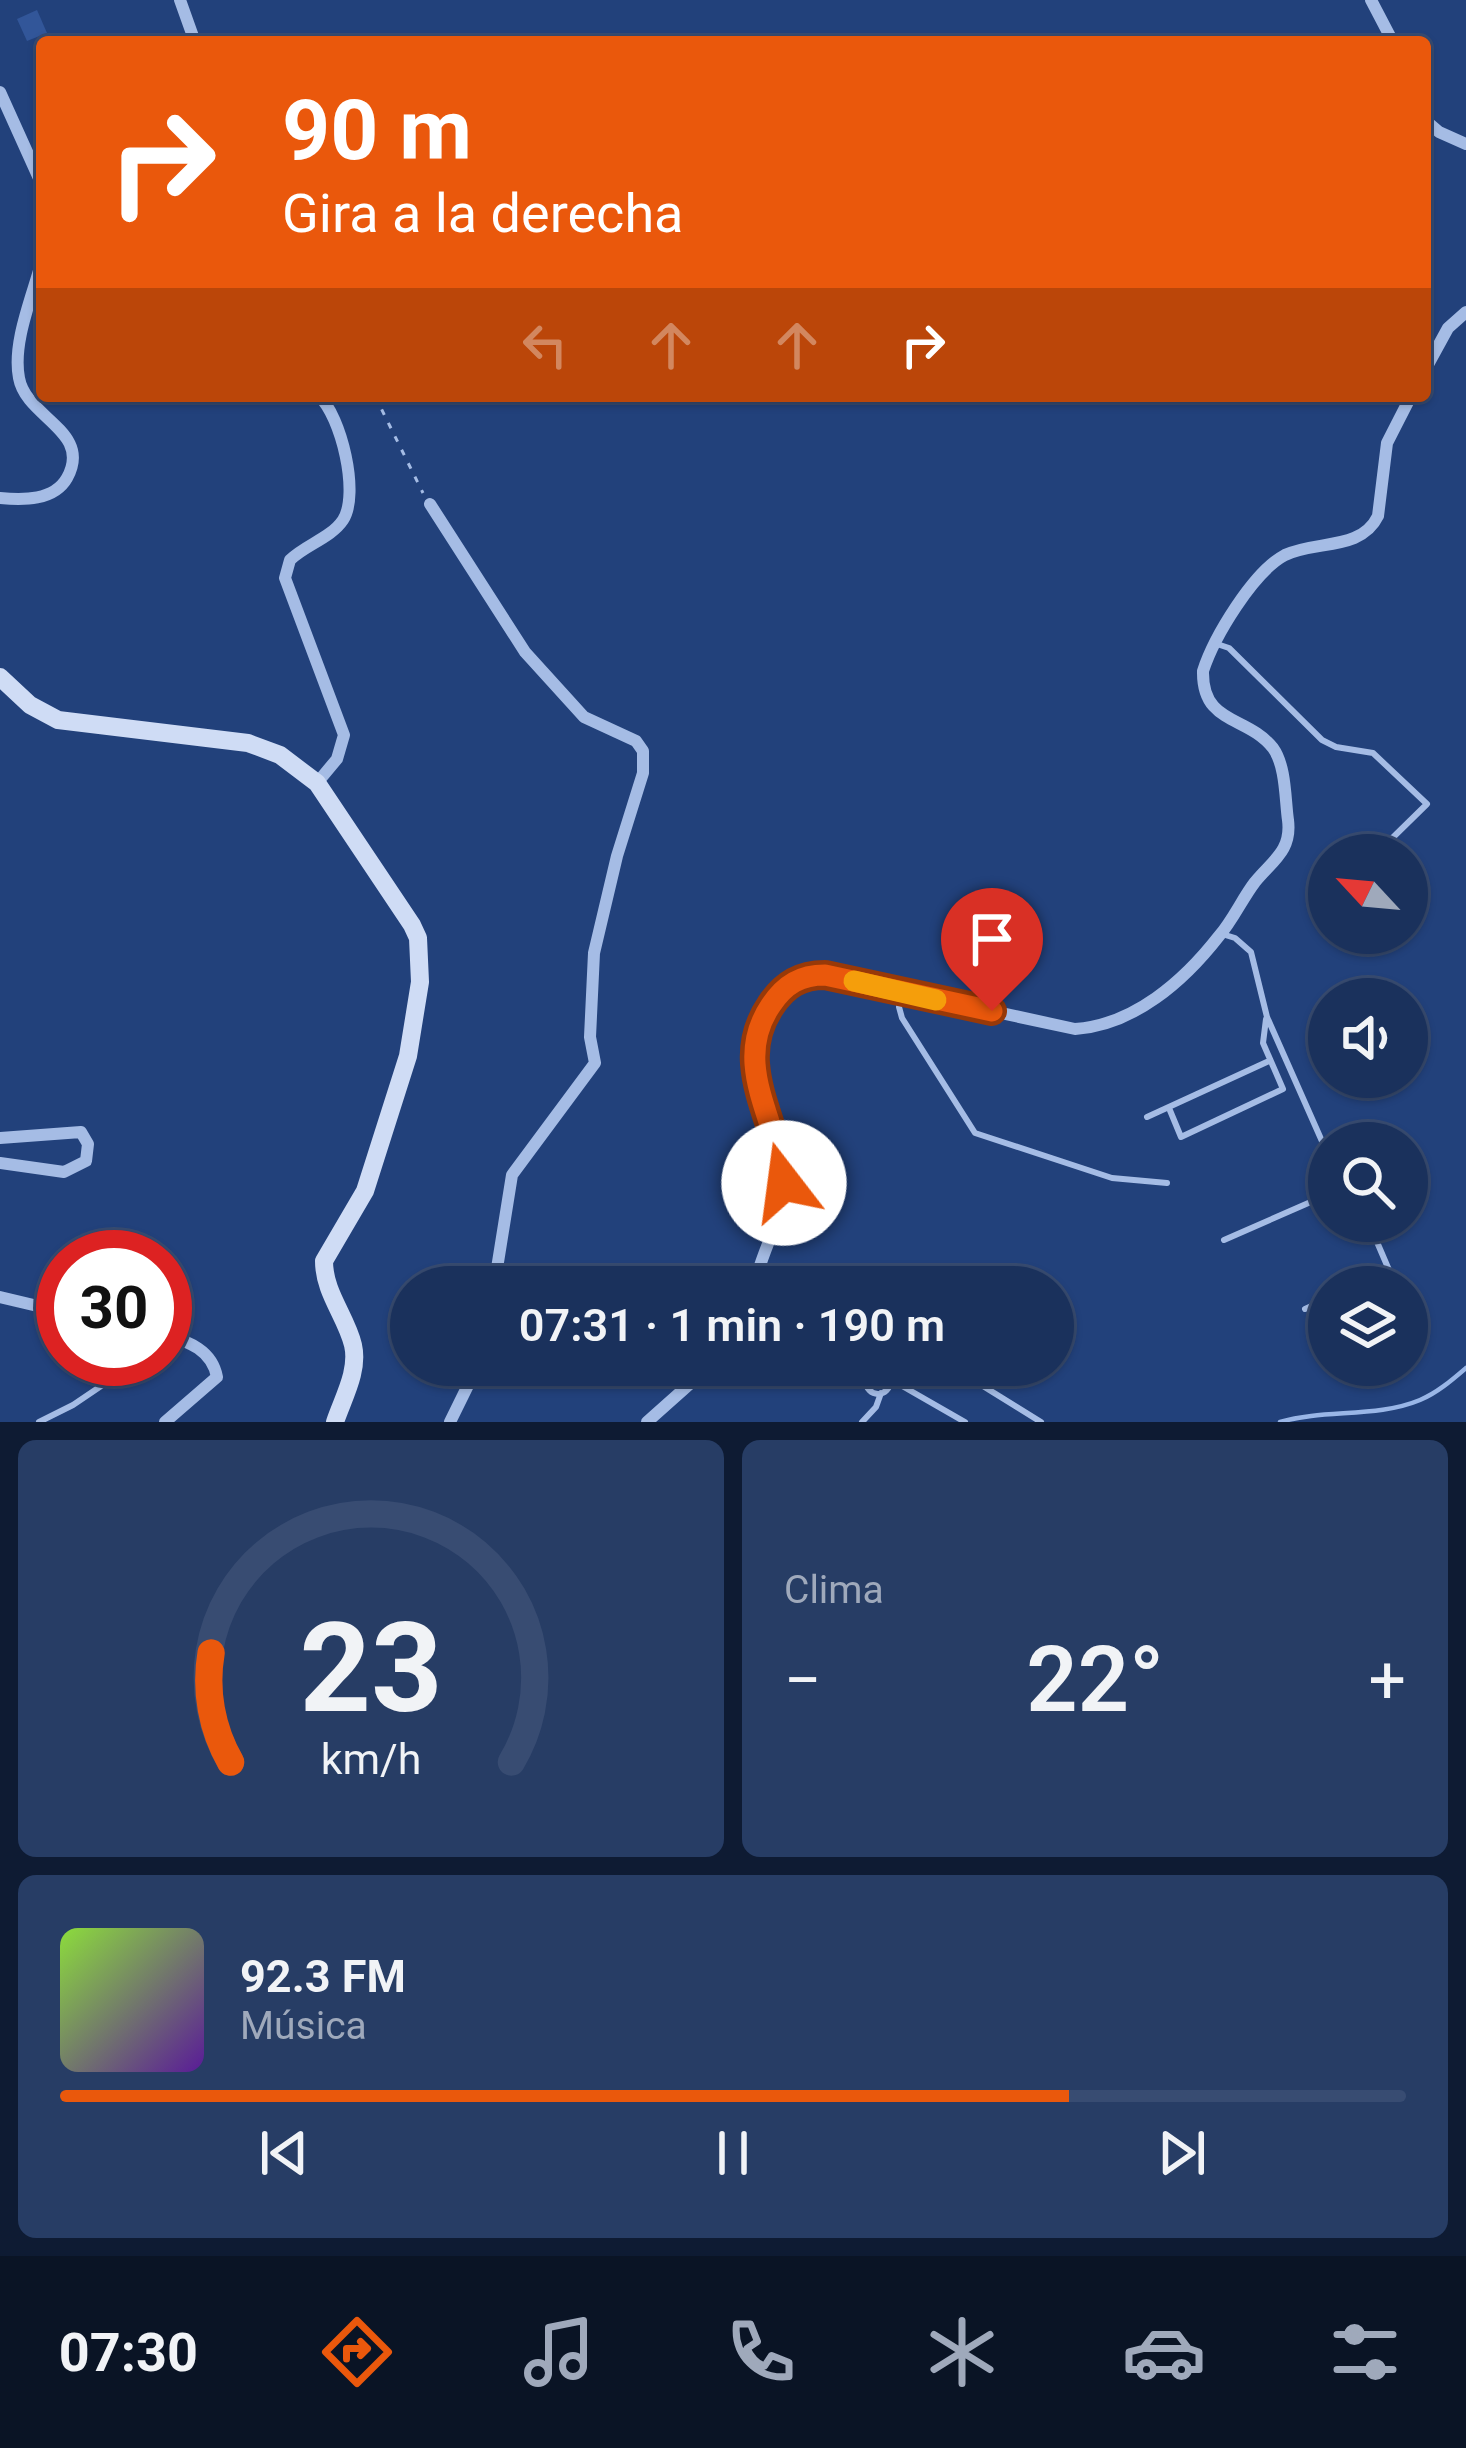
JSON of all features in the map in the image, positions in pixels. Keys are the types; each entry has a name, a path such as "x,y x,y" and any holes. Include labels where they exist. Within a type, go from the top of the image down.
{"street":[{"path":"180,0 193,36"},
{"path":"1371,0 1390,36"},
{"path":"0,92 36,172"},
{"path":"1431,125 1466,144"},
{"path":"0,498 32,500 51,492 64,484 72,467 67,435 26,398 19,382 17,365 36,283"},
{"path":"1431,359 1448,328 1466,312"},
{"path":"317,783 337,759 344,735 285,578 290,560 340,525 348,508 343,443 324,402"},
{"path":"758,1266 782,1203 784,1183 783,1163 758,1091 753,1049 764,1016 785,987 811,975 842,978 902,994 1089,1028 1163,994 1222,934 1256,882 1279,858 1289,836 1280,763 1273,749 1214,709 1207,698 1203,671 1247,593 1273,564 1301,550 1356,538 1373,526 1387,443 1408,402"},
{"path":"430,505 525,652 584,717 636,741 644,758 594,953 590,1037 595,1063 512,1175 497,1266"},
{"path":"0,676 30,705 58,720 248,743 280,755 317,783 412,925 420,957 408,1056 365,1191 324,1261 329,1290 354,1346 348,1390 335,1422"},
{"path":"0,1138 68,1130 81,1132 88,1144 86,1161 64,1172 0,1162"},
{"path":"0,1297 36,1306"},
{"path":"164,1422 217,1377 214,1363 192,1347"},
{"path":"450,1422 468,1386"},
{"path":"646,1422 687,1386"}],"lane":[{"path":"1215,643 1229,648 1322,740 1373,753 1427,805 1397,834"},
{"path":"1222,934 1251,952 1267,1018 1314,1122"},
{"path":"902,994 902,1018 975,1132 1112,1178 1167,1183"},
{"path":"1169,1108 1181,1137 1283,1089 1262,1034 1267,1018"},
{"path":"1147,1117 1270,1060"},
{"path":"1224,1240 1308,1203"},
{"path":"39,1422 102,1386"},
{"path":"868,1386 881,1394"},
{"path":"862,1422 888,1386"},
{"path":"902,1386 964,1422"},
{"path":"983,1386 1041,1422"}],"path":[{"path":"378,402 430,505"}],"building":[{"path":"37,10 47,33 27,41 17,19"}],"waterway":[{"path":"1280,1422 1403,1406 1432,1394 1466,1368"}],"slow traffic":[{"path":"854,981 936,1000"}],"route":[{"path":"784,1183 783,1163 758,1091 753,1049 764,1016 785,987 811,975 825,975 992,1011"}]}
